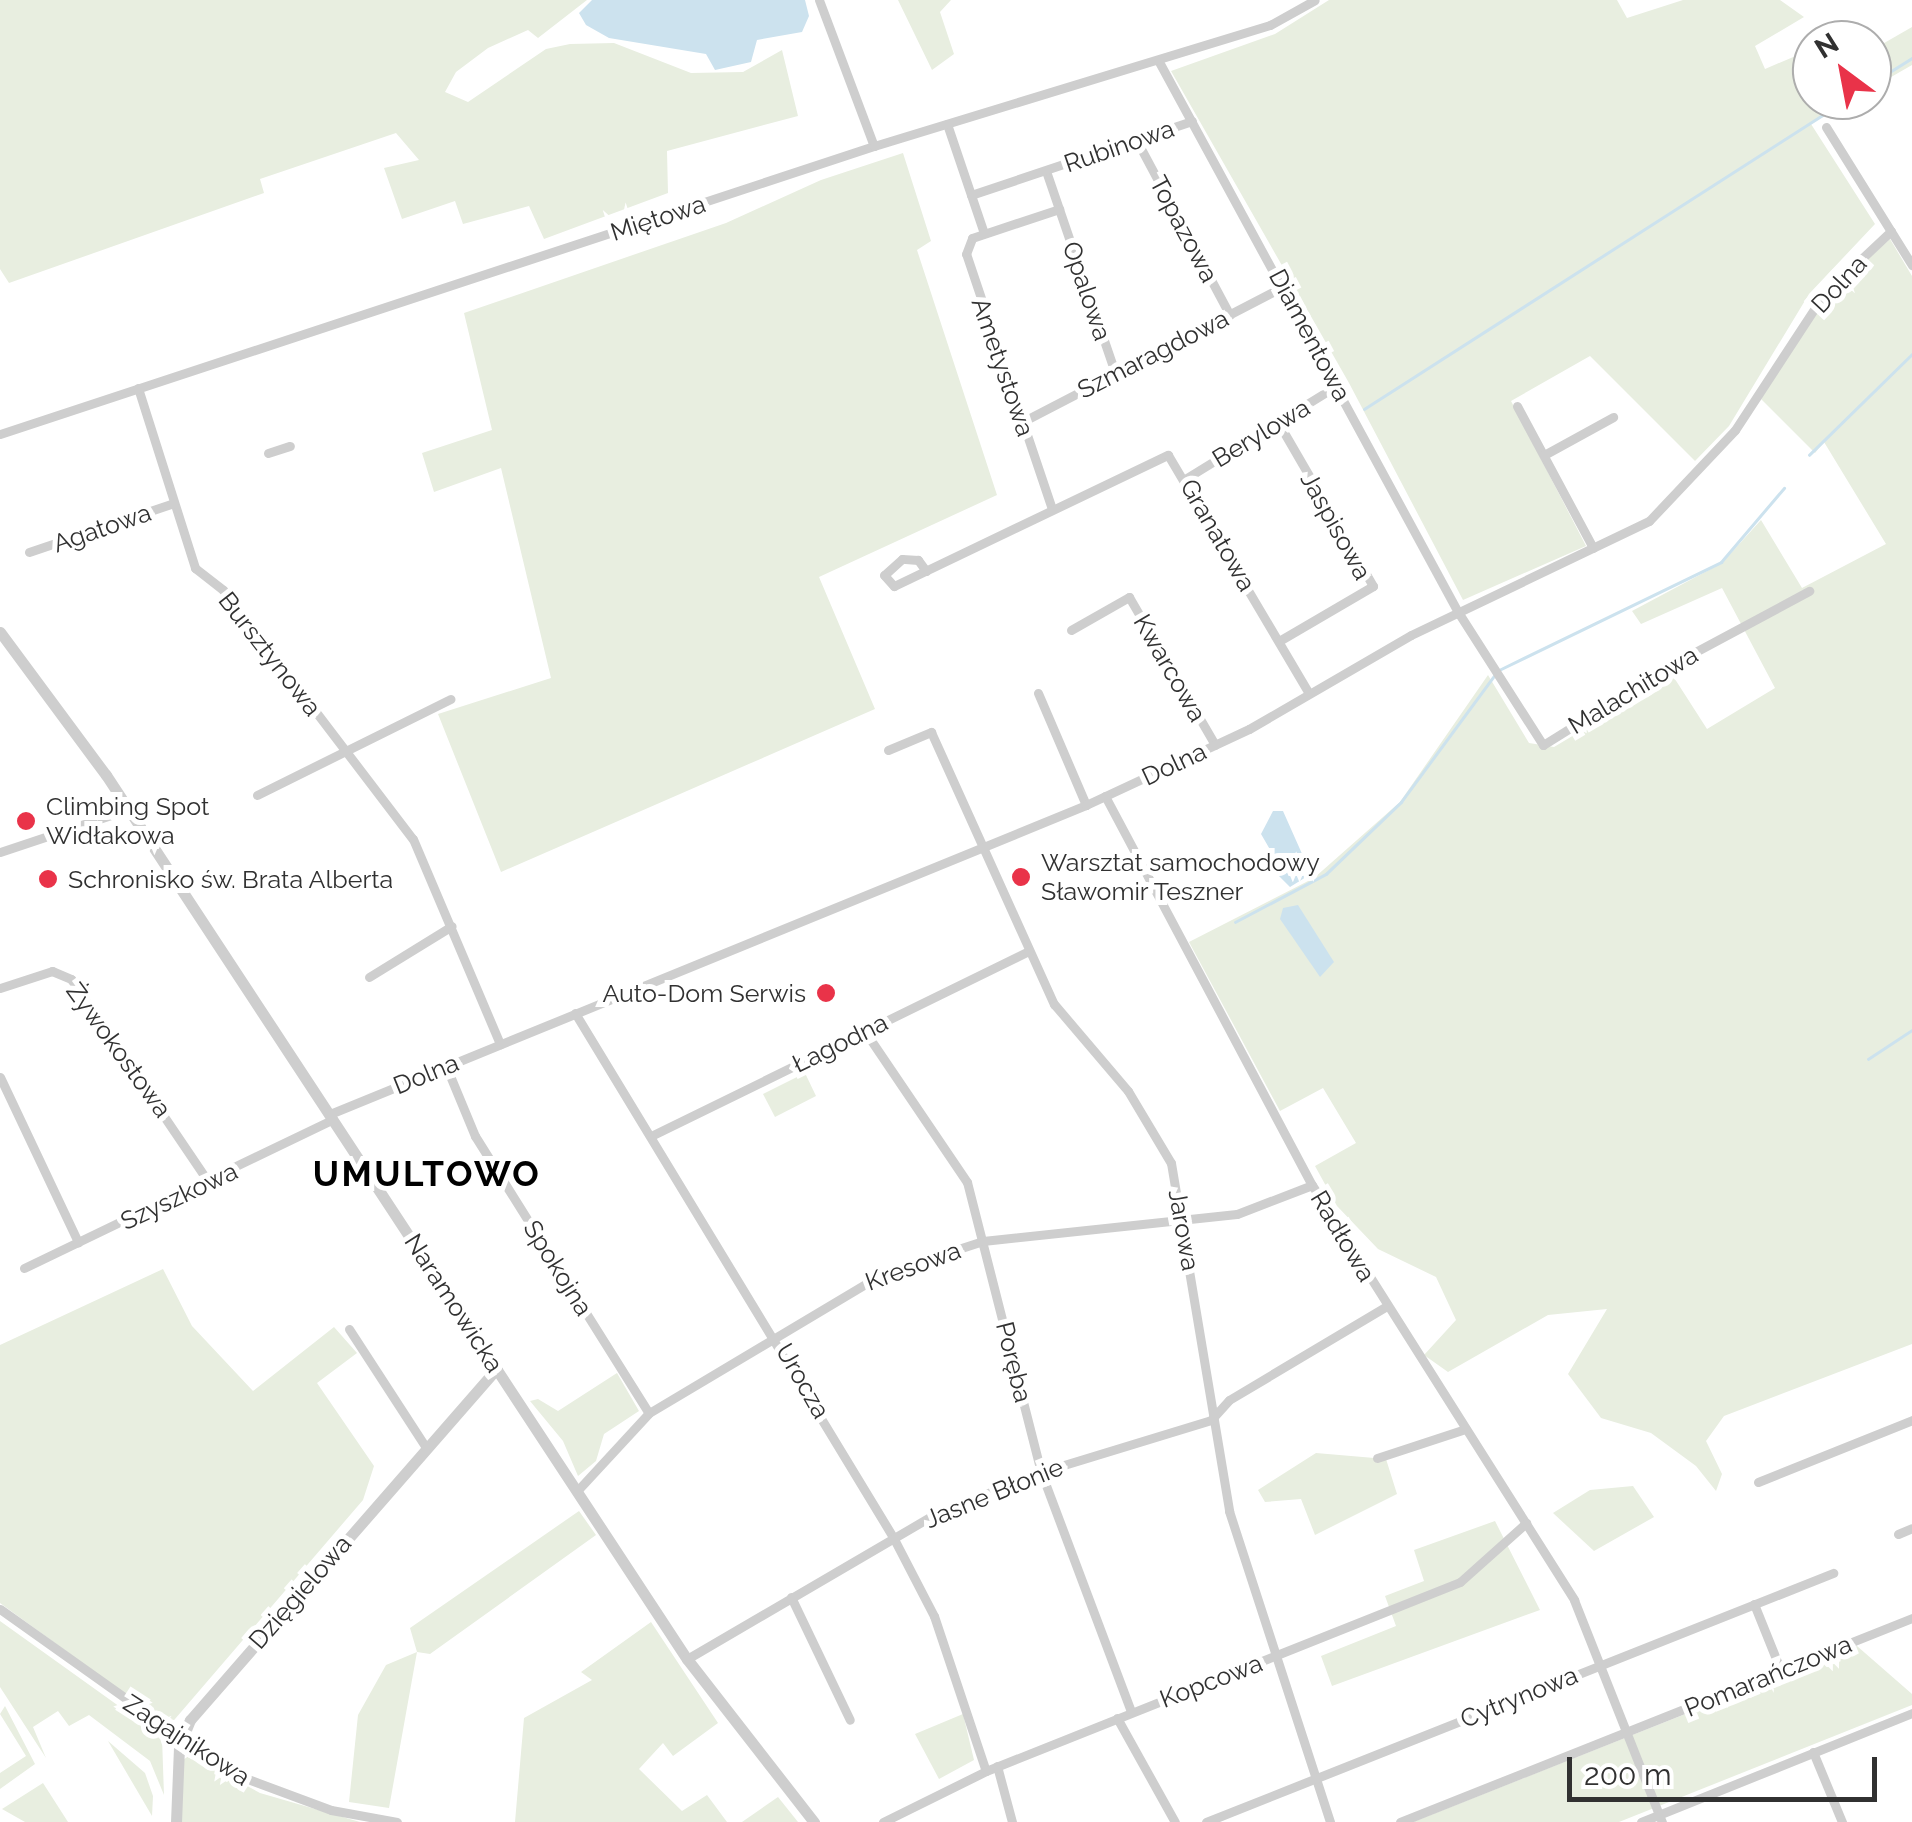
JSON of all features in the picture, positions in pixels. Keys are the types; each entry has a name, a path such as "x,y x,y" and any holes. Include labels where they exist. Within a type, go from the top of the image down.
{"street":[{"path":"820,0 874,146"},
{"name":"Miętowa","path":"0,434 874,146 1282,20 1315,0"},
{"name":"Diamentowa","path":"1158,60 1458,612"},
{"name":"Rubinowa","path":"972,195 1138,143 1192,121"},
{"path":"947,124 984,233"},
{"path":"1826,127 1912,265"},
{"name":"Topazowa","path":"1138,143 1230,314"},
{"name":"Rubinowa","path":"984,233 1059,209 1046,171"},
{"name":"Opalowa","path":"1059,209 1115,374"},
{"name":"Dolna","path":"332,1116 1086,805 1214,745 1458,612 1649,521 1724,442 1824,294 1891,231"},
{"name":"Ametystowa","path":"984,233 972,238 966,260 1052,509"},
{"name":"Szmaragdowa","path":"1022,422 1284,286"},
{"name":"Berylowa","path":"1185,479 1336,386"},
{"name":"Bursztynowa","path":"138,388 194,568 223,590 418,848 500,1044"},
{"path":"1517,406 1593,548"},
{"path":"1544,456 1613,417"},
{"name":"Jaspisowa","path":"1279,424 1373,586 1279,641"},
{"path":"268,452 290,446"},
{"name":"Granatowa","path":"926,571 1159,456 1174,460 1309,693"},
{"name":"Agatowa","path":"29,552 174,503"},
{"name":"Malachitowa","path":"1458,612 1543,745 1671,665 1810,590"},
{"name":"Kwarcowa","path":"1071,630 1129,597 1214,745"},
{"name":"Naramowicka","path":"0,632 56,700 129,809 686,1659 814,1822"},
{"path":"1038,693 1086,805"},
{"path":"257,795 450,699"},
{"name":"Jarowa","path":"888,750 931,732 980,849 1060,1012 1158,1135 1176,1177 1211,1420 1229,1511 1273,1657 1330,1822"},
{"name":"Radłowa","path":"1104,796 1312,1185 1385,1307 1574,1600 1661,1818"},
{"path":"0,852 129,809"},
{"path":"369,977 452,926"},
{"name":"Łagodna","path":"651,1136 1028,950"},
{"name":"Żywokostowa","path":"0,988 52,971 71,979 208,1183"},
{"name":"Urocza","path":"574,1013 775,1334 893,1537 934,1616 986,1770"},
{"name":"Poręba","path":"864,1030 888,1074 959,1165 983,1241 1041,1472 1131,1712"},
{"name":"Spokojna","path":"446,1066 475,1136 649,1413"},
{"path":"0,1077 78,1242"},
{"name":"Szyszkowa","path":"24,1268 208,1183 332,1116"},
{"name":"Kresowa","path":"577,1491 649,1413 775,1334 884,1273 983,1241 1237,1214 1312,1185"},
{"path":"1211,1420 1229,1400 1385,1307"},
{"path":"349,1330 425,1446"},
{"name":"Dzięgielowa","path":"180,1740 425,1446 497,1368"},
{"name":"Jasne Błonie","path":"686,1659 893,1537 1041,1472 1211,1420"},
{"path":"1758,1482 1912,1420"},
{"path":"1377,1458 1465,1429"},
{"name":"Kopcowa","path":"882,1822 986,1770 1460,1582 1526,1522"},
{"path":"1898,1534 1912,1528"},
{"name":"Cytrynowa","path":"1206,1822 1832,1573"},
{"path":"791,1597 850,1720"},
{"path":"1754,1604 1781,1670"},
{"name":"Zagajnikowa","path":"0,1609 180,1740 257,1785 331,1810 397,1822"},
{"name":"Pomarańczowa","path":"1400,1822 1912,1618"},
{"path":"1640,1822 1661,1818 1912,1713"},
{"path":"1116,1718 1174,1822"},
{"path":"176,1822 180,1740"},
{"path":"1813,1752 1842,1822"},
{"path":"997,1766 1012,1822"}],"shaded area":[{"path":"0,0 587,0 538,38 528,30 488,48 456,72 445,92 468,102 546,49 570,44 614,43 691,73 743,72 782,50 798,116 667,151 668,193 544,239 529,206 463,224 455,201 402,219 384,168 419,160 396,133 260,179 264,193 9,283 0,269"},
{"path":"898,0 951,0 940,12 954,54 932,70"},
{"path":"1329,0 1617,0 1627,18 1683,0 1780,0 1804,17 1792,20 1792,24 1755,46 1765,69 1792,58 1792,120 1818,120 1811,124 1875,224 1809,294 1729,426 1695,461 1590,356 1511,401 1586,546 1463,600 1349,383 1171,71 1275,34"},
{"path":"1912,27 1912,65 1892,76 1892,38"},
{"path":"903,153 931,241 917,250 997,495 819,577 875,709 501,872 438,714 551,678 501,468 434,492 422,453 492,430 464,313 726,223 821,180"},
{"path":"1890,239 1912,276 1912,1344 1724,1416 1706,1441 1722,1474 1716,1491 1696,1466 1651,1433 1601,1418 1568,1374 1607,1309 1548,1315 1448,1372 1424,1355 1456,1320 1436,1277 1378,1249 1337,1206 1315,1166 1356,1143 1323,1088 1280,1111 1189,942 1314,878 1400,802 1488,675 1529,743 1554,747 1673,676 1707,729 1775,688 1722,588 1641,624 1632,611 1722,563 1761,520 1802,588 1886,544 1824,442 1815,453 1761,399 1818,305"},
{"path":"805,1073 816,1096 775,1117 763,1094"},
{"path":"163,1269 192,1326 253,1391 334,1327 357,1353 317,1383 374,1466 363,1500 169,1726 0,1603 0,1345"},
{"path":"617,1373 639,1411 604,1434 596,1461 578,1476 563,1441 530,1401 538,1399 558,1411"},
{"path":"1316,1453 1386,1459 1397,1494 1315,1535 1301,1499 1265,1502 1258,1490"},
{"path":"1633,1486 1654,1517 1594,1551 1553,1513 1590,1490"},
{"path":"579,1511 596,1535 430,1654 417,1652 410,1628"},
{"path":"1495,1521 1540,1610 1332,1686 1321,1656 1396,1626 1385,1596 1424,1581 1414,1550"},
{"path":"0,1621 162,1737 164,1795 150,1761 89,1715 69,1726 58,1711 33,1727 46,1758 0,1687"},
{"path":"651,1622 718,1723 673,1756 663,1743 639,1769 682,1811 707,1795 727,1822 515,1822 524,1718 592,1680 581,1672"},
{"path":"1857,1646 1912,1694 1912,1705 1619,1822 1413,1822"},
{"path":"417,1652 389,1808 349,1802 358,1715 386,1665"},
{"path":"5,1706 35,1764 0,1789 0,1773 26,1756 0,1714"},
{"path":"963,1714 974,1760 939,1779 915,1734"},
{"path":"108,1741 145,1773 153,1796 152,1816"},
{"path":"190,1755 260,1793 360,1822 181,1822 183,1760"},
{"path":"43,1783 68,1822 25,1822 2,1809"},
{"path":"778,1797 798,1822 742,1822"}],"water":[{"path":"592,0 805,0 809,16 802,32 757,40 751,62 715,70 706,54 609,38 586,25 579,13"},
{"path":"1273,811 1283,811 1311,874 1290,887 1278,875 1279,865 1261,834"},
{"path":"1298,905 1334,962 1320,977 1280,919 1283,908"}],"waterway":[{"path":"1892,70 1912,58"},
{"path":"1364,409 1815,120"},
{"path":"1809,455 1912,354"},
{"path":"1499,670 1721,562 1784,488"},
{"path":"1235,922 1326,874 1401,802 1494,676"},
{"path":"1868,1059 1912,1030"}],"place":[{"name":"Climbing Spot Widłakowa","path":"26,821"},
{"name":"Warsztat samochodowy Sławomir Teszner","path":"1021,877"},
{"name":"Schronisko św. Brata Alberta","path":"48,879"},
{"name":"Auto-Dom Serwis","path":"826,993"}],"district":[{"name":"UMULTOWO","path":"427,1174"}]}
